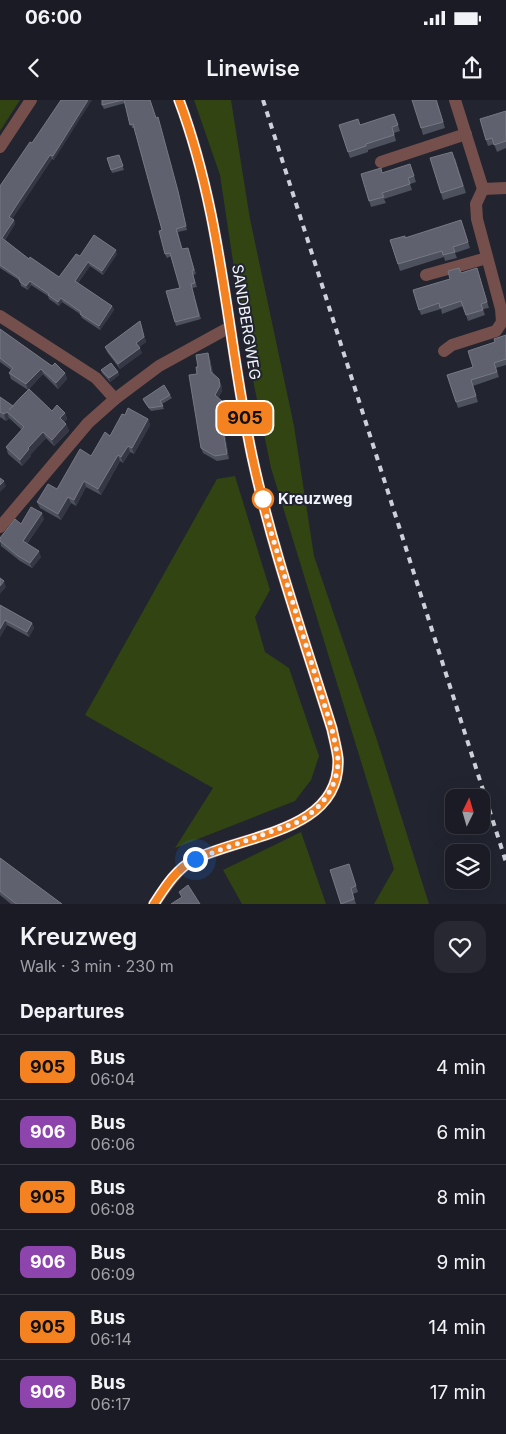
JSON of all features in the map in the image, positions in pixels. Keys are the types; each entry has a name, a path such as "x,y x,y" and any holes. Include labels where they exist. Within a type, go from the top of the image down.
{"street":[{"path":"0,147 31,100"},
{"name":"SANDBERGWEG","path":"154,904 176,873 195,859 298,822 311,815 322,803 335,782 338,759 332,729 271,532 252,456 210,208 189,127 179,100"},
{"path":"444,351 452,345 496,331 502,322 501,309 477,219 476,204 483,189 455,100"},
{"path":"381,162 466,134"},
{"path":"483,189 506,188"},
{"path":"426,275 487,258"},
{"path":"0,316 96,378 115,400"},
{"path":"0,528 88,424 115,400 159,366 230,326"}],"green space":[{"path":"0,100 20,100 0,131"},
{"path":"194,100 231,100 250,219 294,426 314,556 378,743 429,904 374,904 394,869 271,468 245,341 220,175"},
{"path":"235,476 270,590 255,617 265,652 289,668 319,756 311,780 295,801 175,848 213,788 85,715 217,479"},
{"path":"301,832 326,904 242,904 223,870"}],"building":[{"path":"61,100 88,100 53,156 50,155 9,217 14,220 2,238 29,259 30,257 59,277 76,254 80,256 94,235 116,250 102,271 88,262 75,281 112,306 99,326 80,314 81,312 61,298 58,302 30,281 26,286 20,282 19,278 0,265 0,186"},
{"path":"102,100 123,100 102,105"},
{"path":"124,100 150,100 156,118 158,117 186,226 176,229 182,249 188,248 194,270 192,271 195,283 191,284 199,316 175,322 166,291 180,288 170,253 165,254 159,231 162,230 133,124 130,125"},
{"path":"412,100 436,100 443,122 421,128"},
{"path":"506,111 506,141 494,145 492,138 486,140 480,119"},
{"path":"394,114 398,125 392,127 394,135 348,152 339,125 358,119 360,125"},
{"path":"452,152 463,186 441,193 430,158"},
{"path":"119,155 123,166 111,170 107,158"},
{"path":"410,164 414,176 408,178 410,184 382,193 384,197 369,201 361,174 381,168 382,173"},
{"path":"461,220 468,242 453,247 455,252 443,255 442,251 398,264 390,240 405,236 405,238"},
{"path":"459,268 461,273 477,268 487,302 481,304 483,310 466,315 461,301 440,308 439,303 419,310 413,290 450,279 448,271"},
{"path":"140,321 144,337 136,343 140,348 118,364 105,347"},
{"path":"0,329 52,366 55,363 65,373 56,383 41,369 26,384 9,373 13,368 0,358"},
{"path":"506,335 506,359 494,363 497,372 471,380 476,396 456,402 447,375 473,367 468,351 495,342 494,339"},
{"path":"208,353 211,372 219,379 220,386 215,395 223,402 224,409 217,418 232,428 223,430 227,454 215,456 201,448 189,375 197,374 196,355"},
{"path":"111,363 118,372 109,378 101,370"},
{"path":"164,385 170,395 160,401 163,406 149,408 143,399"},
{"path":"29,389 52,411 57,405 65,413 60,418 66,424 52,440 43,432 20,460 6,447 24,427 7,412 4,414 0,412 0,397 13,406"},
{"path":"128,408 148,419 132,448 128,446 121,457 118,455 98,489 84,481 74,500 68,497 58,514 37,502 48,484 57,489 80,449 91,456 105,432 110,436 122,414 125,415"},
{"path":"31,507 42,513 23,541 39,551 30,563 0,541 0,538 15,519 21,524"},
{"path":"0,578 4,581 0,586"},
{"path":"0,605 32,623 27,632 5,620 0,629"},
{"path":"0,858 62,904 15,903 0,891"},
{"path":"349,864 356,886 351,888 354,899 341,904 330,870"},
{"path":"188,885 200,904 171,904 182,897 179,892"}],"railway":[{"path":"263,100 506,862"}],"bus line":[{"name":"905","path":"154,904 176,873 195,859 279,830 311,815 322,803 335,782 338,759 332,729 271,532 252,456 210,208 189,127 179,100"}],"place":[{"name":"Kreuzweg","path":"263,499"}],"route":[{"path":"195,859 279,830 311,815 322,803 335,782 338,759 332,729 261,494 263,499"}]}
